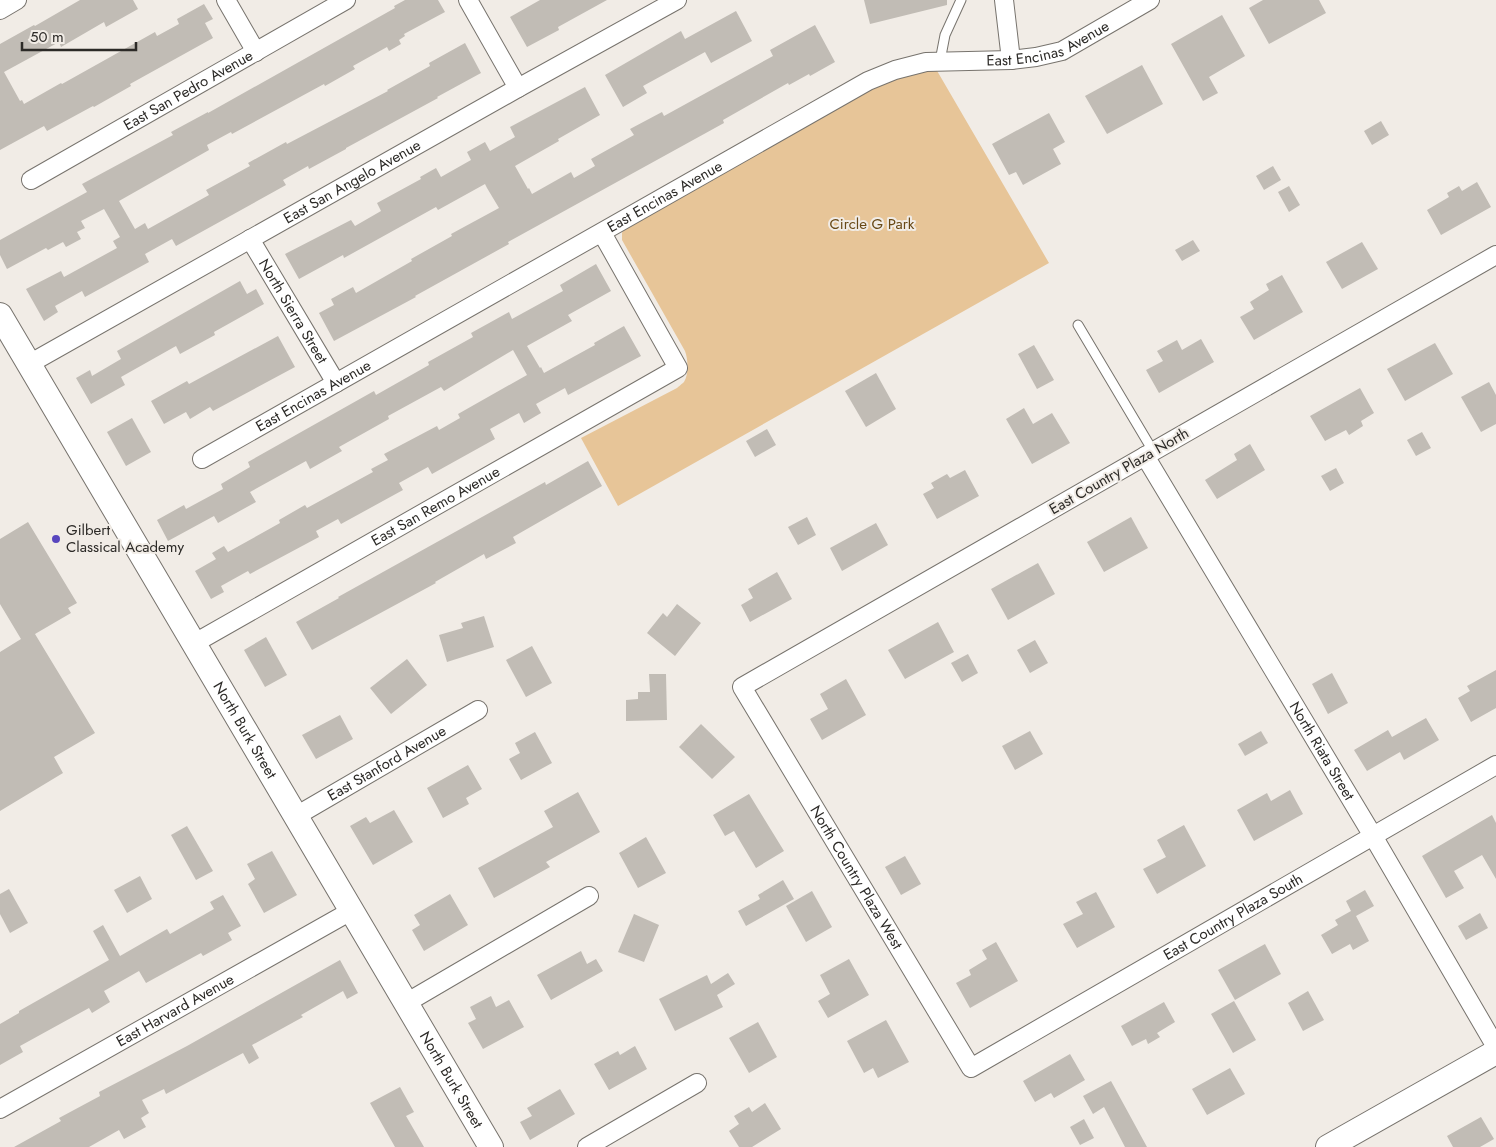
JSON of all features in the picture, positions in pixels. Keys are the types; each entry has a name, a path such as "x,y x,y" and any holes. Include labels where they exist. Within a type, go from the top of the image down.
{"street":[{"path":"0,10 17,0"},
{"path":"226,0 256,52"},
{"name":"East San Pedro Avenue","path":"31,180 346,0"},
{"path":"468,0 518,88"},
{"name":"East San Angelo Avenue","path":"29,364 677,0"},
{"path":"1004,0 1011,60"},
{"name":"East Encinas Avenue","path":"202,459 868,81 895,70 926,62 1011,60 1062,51 1150,0"},
{"name":"East San Remo Avenue","path":"193,644 678,368 602,233"},
{"name":"North Sierra Street","path":"250,239 336,383"},
{"name":"East Country Plaza North","path":"742,687 1496,255"},
{"name":"North Burk Street","path":"0,315 491,1147"},
{"name":"North Riata Street","path":"1149,454 1496,1048"},
{"name":"North Country Plaza West","path":"742,687 971,1068"},
{"name":"East Stanford Avenue","path":"296,816 478,710"},
{"name":"East Country Plaza South","path":"971,1068 1496,765"},
{"path":"406,1003 589,896"},
{"name":"East Harvard Avenue","path":"0,1109 351,911"},
{"path":"1328,1147 1496,1052"},
{"path":"587,1147 697,1083"}],"lane":[{"path":"940,61 945,35 961,0"},
{"path":"1078,325 1149,454"}],"green space":[{"name":"Circle G Park","path":"936,69 1049,263 618,506 581,438 677,388 684,382 688,366 685,351 622,240 625,226 873,85 903,75"}],"building":[{"path":"80,0 133,0 138,9 106,27 104,22 61,47 59,42 4,72 20,101 22,100 24,104 155,32 157,36 179,24 177,19 204,4 213,19 205,23 213,38 130,84 131,86 94,107 47,131 44,126 0,150 0,44"},
{"path":"405,0 438,0 445,12 404,34 405,36 399,40 401,44 389,51 387,47 353,66 355,69 325,86 324,84 232,134 231,132 207,145 209,150 119,201 135,229 145,223 148,229 209,195 206,190 250,166 248,163 388,91 430,66 429,63 465,43 481,73 309,169 308,166 283,180 286,185 176,246 172,239 145,254 149,262 85,297 82,291 55,306 58,312 44,321 26,289 61,271 64,277 117,248 113,241 120,237 104,209 81,221 85,228 77,232 81,239 66,247 63,242 48,250 46,248 7,269 0,255 0,240 87,192 82,184 173,135 171,132 395,8 394,6"},
{"path":"540,0 607,0 558,27 559,30 527,47 510,17"},
{"path":"864,0 947,0 947,5 870,24"},
{"path":"1263,0 1319,0 1326,13 1269,44 1249,8"},
{"path":"736,11 752,41 711,63 705,52 643,86 647,93 623,107 605,75 681,31 685,39"},
{"path":"1222,15 1245,56 1209,77 1218,93 1203,101 1171,44"},
{"path":"815,25 835,62 810,76 809,74 789,85 788,83 723,120 724,123 508,242 509,244 416,297 334,341 319,313 334,305 331,299 353,287 356,293 412,261 411,259 452,236 451,234 499,208 485,184 438,210 436,207 344,258 343,255 299,279 285,254 351,220 355,226 381,211 377,203 421,179 420,177 436,168 441,177 471,160 467,152 485,142 490,151 515,137 510,127 585,87 600,115 515,166 532,194 571,172 574,178 595,166 591,159 634,135 630,129 662,112 664,116 773,56 770,50"},
{"path":"1142,65 1163,104 1107,134 1085,96"},
{"path":"1049,113 1065,142 1053,149 1061,164 1023,185 1016,172 1009,175 992,144"},
{"path":"1381,121 1389,135 1372,145 1364,131"},
{"path":"1273,166 1281,180 1264,190 1256,176"},
{"path":"1477,182 1491,207 1441,235 1427,210 1449,197 1447,193 1459,186 1462,191"},
{"path":"1289,186 1300,205 1289,212 1278,192"},
{"path":"1193,240 1200,251 1182,261 1175,250"},
{"path":"1362,242 1378,269 1342,289 1326,262"},
{"path":"596,264 611,291 568,315 572,321 527,346 544,373 595,345 594,343 624,326 641,356 568,395 565,388 536,404 541,413 524,423 519,413 490,429 495,439 432,474 428,467 399,483 403,490 341,524 338,519 316,531 319,537 250,574 248,571 221,586 224,592 211,599 195,571 216,559 212,553 224,546 228,552 280,523 279,520 305,505 307,508 373,472 371,469 388,460 384,454 437,426 439,430 460,418 458,414 527,375 513,350 444,391 441,387 388,416 389,419 339,447 342,451 310,469 306,461 250,492 256,502 218,523 214,516 168,541 157,520 184,505 186,509 223,489 221,484 250,467 248,462 374,391 376,395 429,365 428,362 473,337 471,333 509,312 512,319 563,291 560,285"},
{"path":"1282,275 1303,312 1254,340 1240,317 1254,309 1250,302 1269,290 1266,284"},
{"path":"240,281 247,294 256,289 264,304 214,332 215,335 180,354 176,346 121,377 125,385 91,404 76,378 90,370 92,376 121,359 117,351"},
{"path":"278,336 295,367 213,411 210,407 190,419 186,412 164,424 151,401 187,381 189,384"},
{"path":"1201,339 1214,362 1159,393 1146,370 1163,361 1157,351 1177,340 1182,350"},
{"path":"1435,343 1453,374 1405,401 1387,369"},
{"path":"1034,345 1054,380 1037,389 1018,354"},
{"path":"876,373 896,409 866,427 845,391"},
{"path":"1489,382 1496,395 1496,424 1481,432 1461,397"},
{"path":"1360,388 1374,413 1361,421 1363,426 1349,435 1346,430 1325,441 1310,416"},
{"path":"1024,408 1033,424 1052,413 1070,443 1032,464 1006,419"},
{"path":"132,418 151,452 126,466 107,432"},
{"path":"767,429 776,445 755,457 746,441"},
{"path":"1422,432 1431,448 1416,456 1407,440"},
{"path":"1250,444 1265,470 1217,499 1205,480 1237,460 1234,454"},
{"path":"588,461 602,486 513,537 516,543 486,559 484,554 436,583 312,650 296,622 545,482 546,485"},
{"path":"1336,468 1344,483 1330,491 1321,476"},
{"path":"965,470 979,496 937,519 923,494 934,488 931,483 947,474 950,478"},
{"path":"807,517 816,535 798,545 788,527"},
{"path":"1131,517 1148,548 1104,572 1087,542"},
{"path":"28,522 77,603 68,608 71,613 35,634 95,733 54,757 63,773 0,811 0,652 21,639 0,604 0,539"},
{"path":"876,523 888,545 842,571 830,548"},
{"path":"1038,563 1055,594 1008,620 991,589"},
{"path":"777,572 792,599 750,622 741,605 753,598 748,589"},
{"path":"677,604 701,623 675,656 647,633 663,613 667,617"},
{"path":"484,616 494,647 447,662 439,635 463,628 461,623"},
{"path":"938,622 954,652 905,679 888,650"},
{"path":"266,637 287,675 265,687 244,650"},
{"path":"1035,640 1048,663 1030,673 1017,650"},
{"path":"532,646 552,683 526,697 506,660"},
{"path":"968,654 978,673 962,682 951,663"},
{"path":"407,659 427,685 391,714 370,688"},
{"path":"1496,670 1496,708 1471,722 1458,698 1470,691 1467,686"},
{"path":"1332,673 1348,703 1328,714 1312,684"},
{"path":"649,674 666,674 667,720 626,721 626,700 638,699 638,692 650,692"},
{"path":"846,679 866,715 822,740 810,719 828,709 820,694"},
{"path":"340,715 353,739 316,759 302,735"},
{"path":"1426,718 1439,740 1404,760 1400,752 1367,771 1354,750 1388,730 1392,737"},
{"path":"701,724 735,757 712,779 679,747"},
{"path":"1030,731 1043,754 1015,770 1002,746"},
{"path":"1261,731 1268,743 1245,756 1238,744"},
{"path":"535,732 552,763 521,780 509,759 520,753 515,743"},
{"path":"468,765 482,789 466,798 469,804 443,818 427,788"},
{"path":"1290,790 1303,814 1254,841 1237,810 1267,793 1271,801"},
{"path":"578,792 600,832 546,862 550,867 494,898 478,868 553,827 544,811"},
{"path":"749,794 784,851 756,868 734,831 725,836 713,815"},
{"path":"394,810 413,842 373,865 350,826 366,817 370,823"},
{"path":"1492,815 1496,823 1496,879 1482,855 1454,871 1464,888 1446,898 1422,856"},
{"path":"1184,825 1206,866 1157,894 1143,869 1166,857 1157,840"},
{"path":"187,826 213,871 196,880 171,835"},
{"path":"646,837 666,873 638,888 619,853"},
{"path":"272,851 297,895 264,913 248,884 255,879 247,864"},
{"path":"905,856 921,884 901,895 885,867"},
{"path":"140,876 152,899 127,913 114,890"},
{"path":"783,880 794,899 746,926 738,911 760,899 758,895"},
{"path":"9,889 28,923 10,933 0,914 0,894"},
{"path":"1365,890 1374,906 1356,916 1369,941 1353,950 1350,944 1332,954 1321,935 1338,925 1335,920 1351,911 1346,901"},
{"path":"812,891 832,927 806,942 786,906"},
{"path":"1096,892 1115,927 1077,948 1063,924 1083,914 1076,902"},
{"path":"450,894 468,925 424,951 412,930 420,925 414,915"},
{"path":"223,895 241,926 228,933 232,940 203,956 201,953 146,983 139,971 104,991 110,1002 92,1013 89,1008 20,1046 23,1052 0,1065 0,1024 19,1013 19,1011 109,960 93,931 103,925 120,956 167,929 170,934 214,909 210,902"},
{"path":"1480,913 1488,928 1466,940 1458,926"},
{"path":"634,914 659,925 644,962 618,952"},
{"path":"996,942 1018,981 970,1008 956,983 971,975 969,970 987,959 982,950"},
{"path":"1265,944 1281,974 1235,1000 1218,970"},
{"path":"581,951 587,964 596,959 603,971 551,1000 537,975"},
{"path":"849,959 869,995 828,1018 818,1001 830,994 820,975"},
{"path":"340,960 358,993 347,999 343,991 301,1015 303,1017 252,1045 259,1058 249,1064 243,1053 166,1094 164,1089 142,1100 149,1113 141,1118 146,1127 124,1139 119,1130 89,1147 14,1147 61,1121 59,1118 100,1096 99,1092 187,1046"},
{"path":"728,973 735,984 717,995 723,1007 675,1031 659,999 707,975 711,984"},
{"path":"1308,991 1324,1020 1303,1031 1288,1003"},
{"path":"491,996 496,1007 509,1000 524,1027 483,1049 468,1023 476,1019 470,1007"},
{"path":"1234,1001 1256,1040 1233,1053 1211,1014"},
{"path":"1164,1002 1175,1022 1157,1033 1160,1037 1148,1044 1146,1039 1132,1046 1121,1026"},
{"path":"886,1020 909,1062 878,1078 873,1068 864,1073 847,1041"},
{"path":"758,1022 777,1057 749,1073 729,1038"},
{"path":"635,1046 647,1069 609,1090 594,1064 618,1051 620,1055"},
{"path":"1070,1054 1085,1080 1054,1098 1051,1093 1035,1102 1023,1081"},
{"path":"1230,1068 1245,1094 1207,1115 1192,1089"},
{"path":"1111,1081 1147,1147 1125,1147 1104,1107 1093,1114 1083,1096"},
{"path":"400,1087 414,1112 406,1116 424,1147 395,1147 370,1103"},
{"path":"560,1089 575,1114 530,1140 520,1122 532,1116 527,1108"},
{"path":"765,1103 781,1129 752,1147 739,1147 729,1131 739,1124 734,1116 749,1107 752,1112"},
{"path":"1481,1117 1494,1139 1480,1147 1453,1147 1447,1136"},
{"path":"1084,1119 1094,1138 1080,1145 1070,1127"}],"place":[{"name":"Gilbert Classical Academy","path":"56,539"}]}
